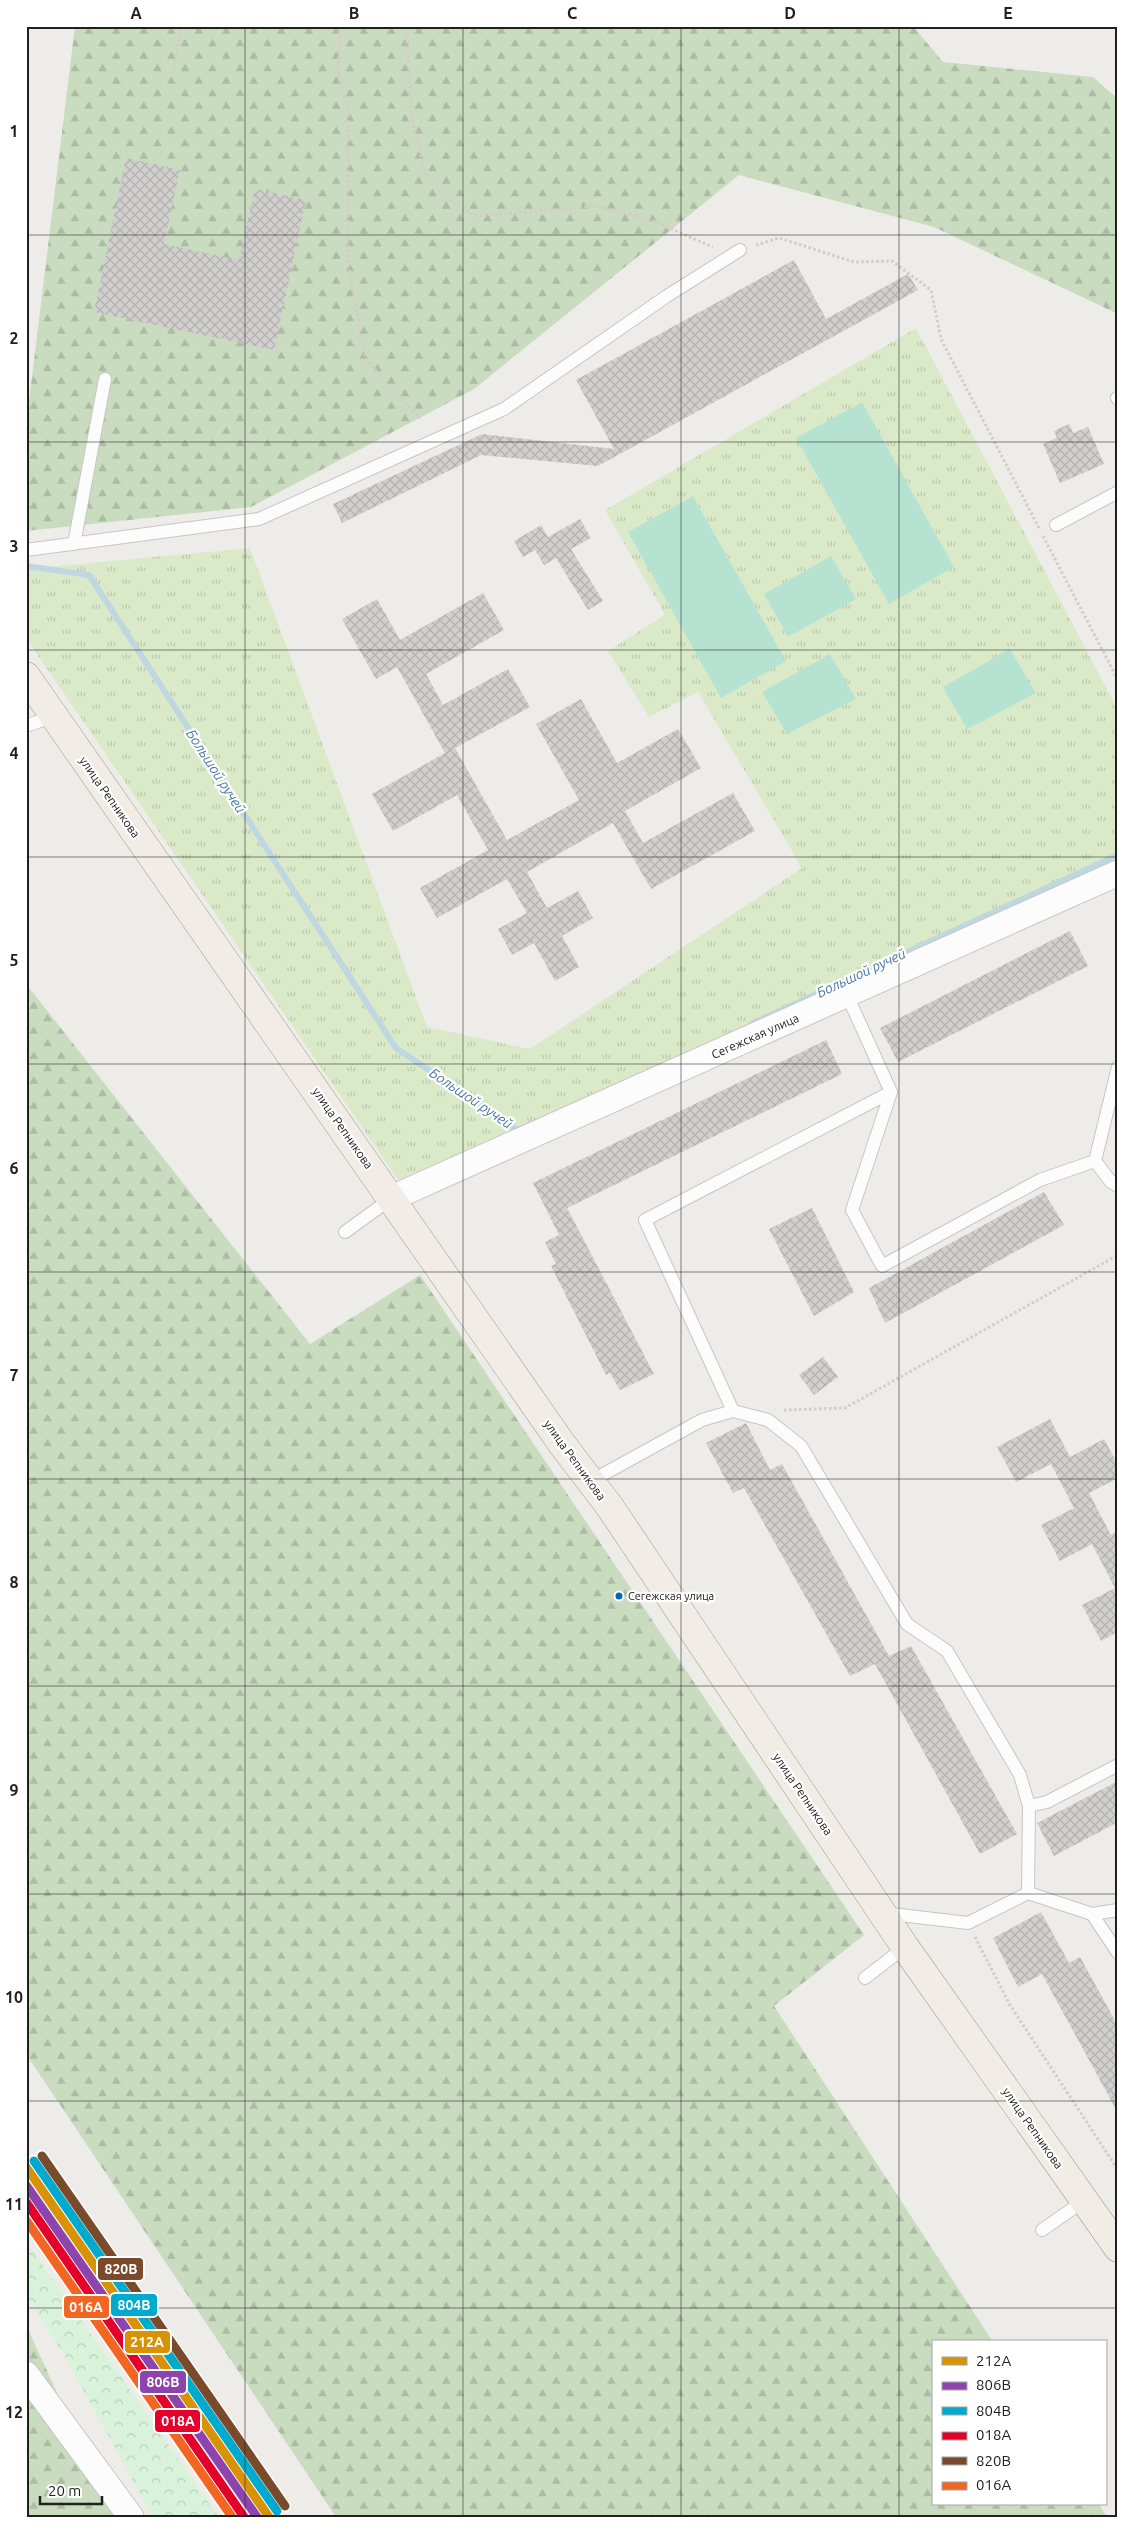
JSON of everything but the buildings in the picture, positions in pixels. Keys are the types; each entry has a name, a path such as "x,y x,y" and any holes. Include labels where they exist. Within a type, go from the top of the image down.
{"main road":[{"name":"улица Репникова","path":"26,676 562,1444 591,1481 905,1947 1118,2248"}],"street":[{"name":"Сегежская улица","path":"392,1198 1118,873"},
{"path":"26,2374 131,2517"}],"lane":[{"path":"26,550 259,519 504,409 667,296 740,250"},
{"path":"74,544 105,379"},
{"path":"1056,525 1118,492"},
{"path":"26,726 54,716"},
{"path":"847,994 891,1092 852,1210 882,1266 1040,1180 1095,1161"},
{"path":"1095,1161 1118,1067"},
{"path":"733,1411 645,1220 891,1092"},
{"path":"1095,1161 1111,1182 1118,1186"},
{"path":"345,1232 392,1198"},
{"path":"591,1481 702,1420 733,1411 768,1420 801,1446 907,1624 947,1651 1020,1775 1029,1806 1028,1893"},
{"path":"1029,1806 1047,1802 1118,1765"},
{"path":"883,1913 968,1923 1028,1893 1092,1914 1118,1910"},
{"path":"1092,1914 1118,1953"},
{"path":"864,1978 905,1947"},
{"path":"1042,2230 1084,2200"}],"path":[{"path":"173,71 180,26"},
{"path":"340,26 338,71 348,110 348,263 366,360 420,418"},
{"path":"406,26 412,120 425,174 446,198 476,216 597,206 651,220 710,247 740,250 779,238 854,262 892,261 931,290 940,339 1118,680"},
{"path":"780,1410 845,1408 1118,1255"},
{"path":"968,1923 1010,2006 1118,2170"}],"green space":[{"path":"75,26 913,26 943,62 1093,77 1118,99 1118,314 934,227 739,175 474,389 251,507 26,531 26,426"},
{"path":"916,328 1118,710 1118,855 401,1184 26,638 26,569 250,548 427,1027 530,1049 802,868 698,692 649,717 608,651 665,615 605,510"},
{"path":"862,402 954,567 889,604 796,438"},
{"path":"693,496 786,661 721,698 628,532"},
{"path":"831,556 856,599 788,637 764,594"},
{"path":"1010,649 1036,693 967,729 943,687"},
{"path":"830,654 856,699 787,734 762,692"},
{"path":"26,984 310,1344 420,1275 864,1935 774,2006 992,2340 932,2340 932,2506 1100,2506 1107,2517 336,2517 26,2054"},
{"path":"26,2241 219,2517 153,2517 64,2355 26,2295"},
{"path":"26,2325 114,2517 26,2517"}],"waterway":[{"name":"Большой ручей","path":"26,566 89,575 396,1048 519,1131 522,1129"},
{"name":"Большой ручей","path":"751,1024 1118,855"}],"transit line":[{"name":"820В","path":"42,2156 285,2506"},
{"name":"804В","path":"34,2161 277,2511"},
{"name":"212А","path":"26,2167 269,2517"},
{"name":"806В","path":"26,2185 257,2517"},
{"name":"018А","path":"26,2202 244,2517"},
{"name":"016А","path":"26,2220 232,2517"}],"place":[{"name":"Сегежская улица","path":"619,1596"}]}
